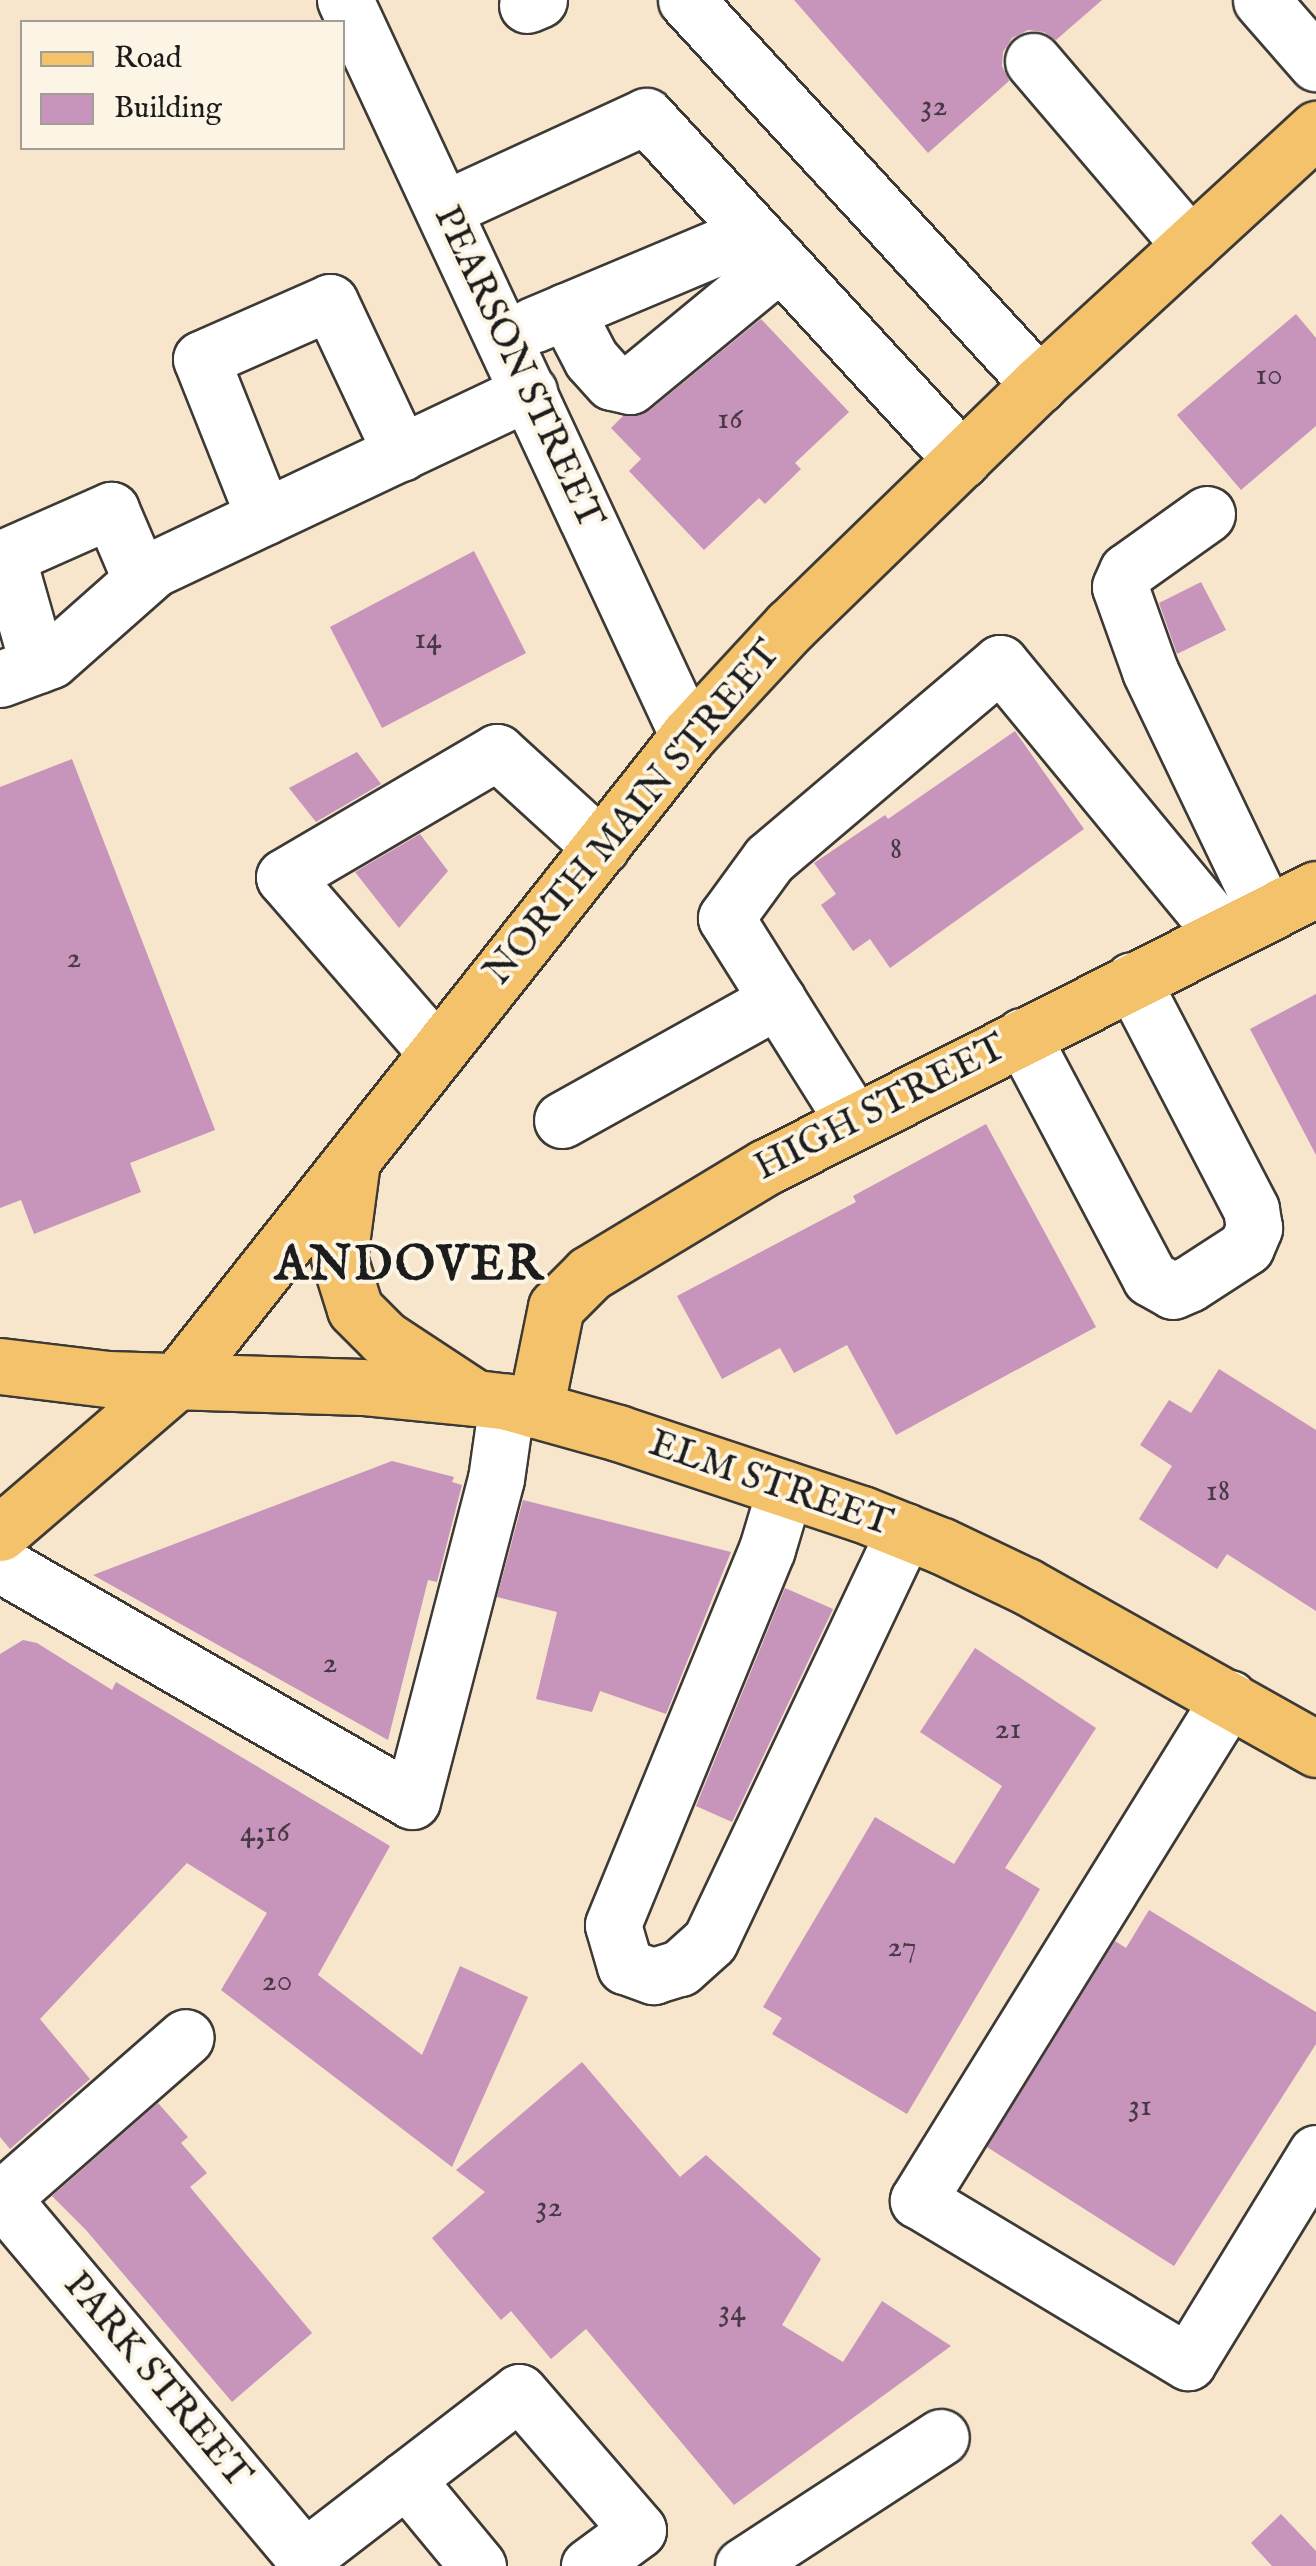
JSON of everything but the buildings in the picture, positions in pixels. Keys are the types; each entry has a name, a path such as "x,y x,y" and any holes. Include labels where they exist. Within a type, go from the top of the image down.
{"main road":[{"name":"NORTH MAIN STREET","path":"0,1534 176,1381 688,736 790,626 1039,384 1316,129"},
{"name":"HIGH STREET","path":"506,1403 556,1307 570,1289 642,1238 854,1122 1316,889"},
{"path":"352,1160 339,1258 355,1309 384,1338 506,1403"},
{"name":"ELM STREET","path":"0,1366 108,1379 362,1387 506,1403 785,1488 905,1531 1026,1586 1316,1748"}],"street":[{"name":"PEARSON STREET","path":"345,0 688,736"},
{"path":"686,0 1039,384"},
{"path":"1261,0 1316,63"},
{"path":"1033,61 1190,246"},
{"path":"444,209 646,116 962,460"},
{"path":"504,338 566,311 766,248"},
{"path":"566,311 591,359 612,382 630,386 766,248"},
{"path":"264,517 202,359 330,302 401,453"},
{"path":"141,580 111,510 7,556 19,672 51,660 154,569 529,392"},
{"path":"1207,514 1128,571 1120,587 1245,923"},
{"path":"854,1122 726,918 769,860 1000,663 1245,923"},
{"path":"437,1054 284,876 497,752 601,847"},
{"path":"1022,1036 1150,1278 1173,1290 1189,1284 1246,1247 1254,1228 1251,1209 1132,980"},
{"path":"562,1120 778,1000"},
{"path":"0,1564 412,1801 496,1479 506,1403"},
{"path":"785,1488 767,1550 613,1925 625,1966 652,1976 680,1968 710,1941 905,1531"},
{"path":"1229,1698 918,2200 1188,2362 1316,2153"},
{"path":"1,2197 186,2037"},
{"name":"PARK STREET","path":"1,2197 308,2562"},
{"path":"308,2562 406,2479 519,2392 638,2530 588,2566"},
{"path":"742,2566 941,2436"},
{"path":"406,2479 478,2566"}],"district":[{"name":"ANDOVER","path":"410,1267"}]}
